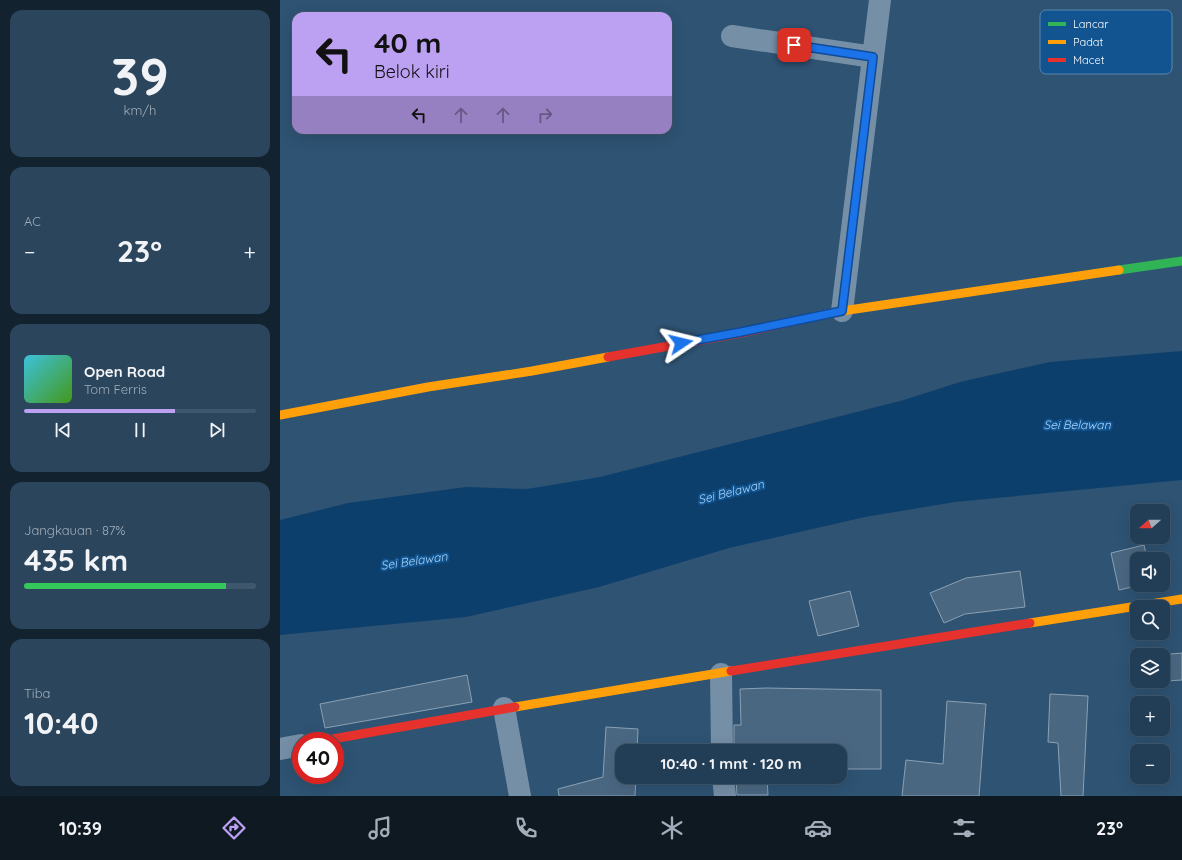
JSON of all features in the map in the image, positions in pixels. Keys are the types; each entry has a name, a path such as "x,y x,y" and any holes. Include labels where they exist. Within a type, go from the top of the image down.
{"street":[{"path":"842,311 880,0"},
{"path":"732,36 873,57"},
{"path":"280,415 428,387 532,371 734,334 842,311 1182,261"},
{"path":"344,737 504,708 1182,599"},
{"path":"721,674 722,744"},
{"path":"504,708 520,796"},
{"path":"280,749 292,747"},
{"path":"724,784 725,796"}],"water":[{"name":"Sei Belawan","path":"1182,351 1182,480 955,502 865,517 729,548 599,587 466,617 280,635 280,520 348,503 466,487 527,489 600,477 904,400 960,382 1050,362"}],"building":[{"path":"1144,545 1146,552 1130,552 1130,588 1119,590 1111,553"},
{"path":"1020,571 1025,607 965,614 944,623 930,593 966,578"},
{"path":"850,591 859,626 818,636 809,601"},
{"path":"1182,653 1182,680 1170,681 1170,654"},
{"path":"467,675 472,702 325,728 320,704"},
{"path":"740,689 881,690 881,769 847,769 847,744 734,744 734,725 741,725"},
{"path":"1050,694 1088,696 1083,796 1061,796 1058,743 1048,742"},
{"path":"947,701 986,704 979,796 902,796 906,760 943,764"},
{"path":"606,727 638,729 637,744 615,744 615,784 636,784 635,796 559,796 558,789 603,777"},
{"path":"736,784 767,784 768,795 737,795"}],"traffic: fast":[{"path":"1119,270 1182,261"}],"traffic: slow":[{"path":"817,316 1119,270"},
{"path":"280,415 428,387 532,371 608,357"},
{"path":"1030,623 1182,599"},
{"path":"515,707 731,671"}],"traffic: jam":[{"path":"608,357 741,333 817,316"},
{"path":"731,671 1030,623"},
{"path":"344,737 515,707"}],"route":[{"path":"681,343 842,311 873,57 794,45"}]}
